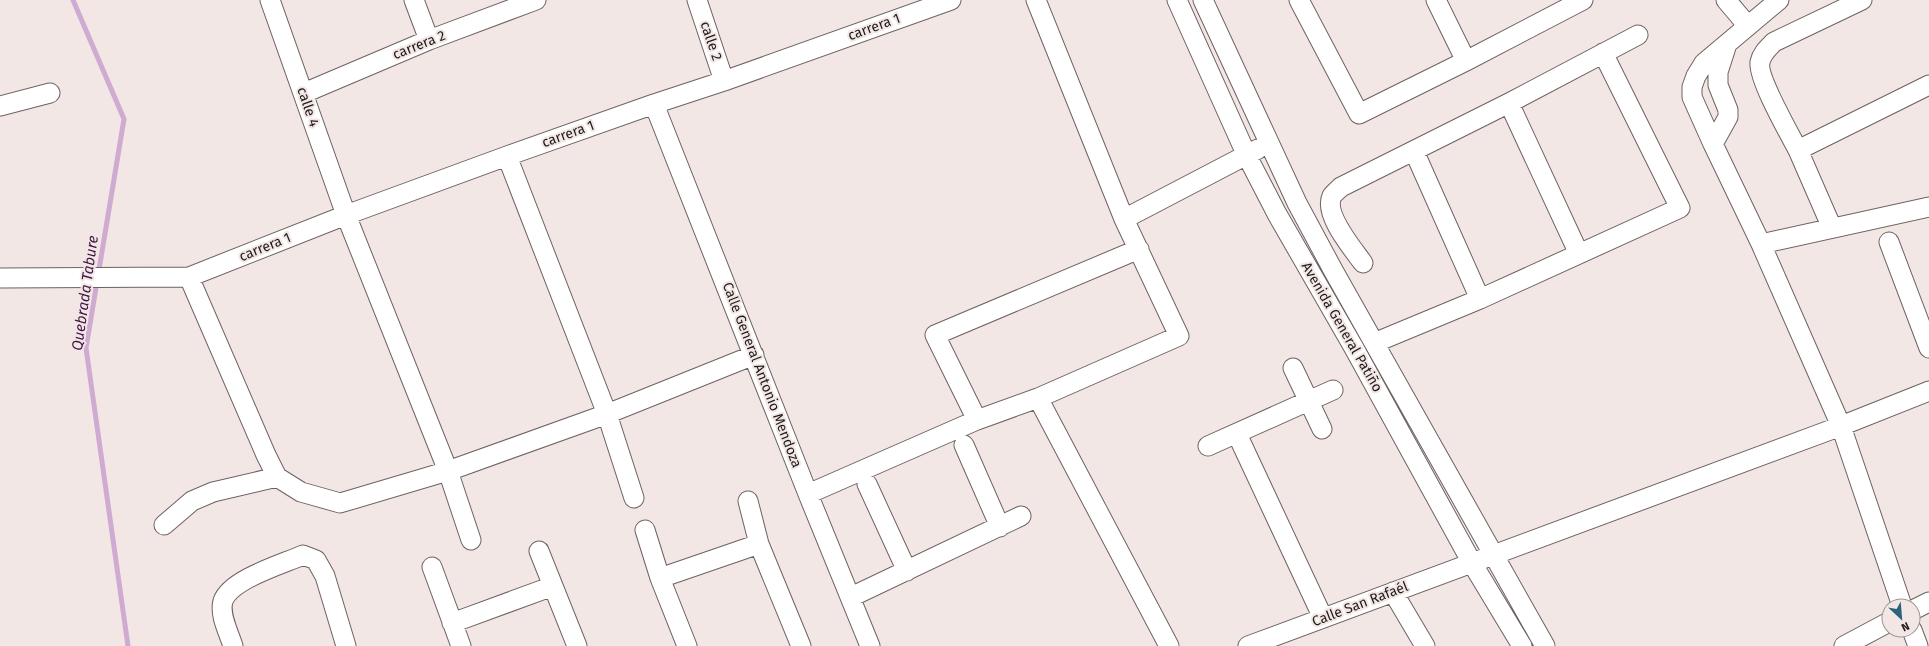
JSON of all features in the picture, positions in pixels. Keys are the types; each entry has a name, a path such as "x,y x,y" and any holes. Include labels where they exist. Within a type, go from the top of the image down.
{"street":[{"name":"calle 4","path":"270,0 346,215 448,471 471,540"},
{"path":"414,0 429,40"},
{"name":"carrera 2","path":"304,93 429,40 536,0"},
{"name":"calle 2","path":"697,0 724,81"},
{"name":"carrera 1","path":"189,277 346,215 507,156 951,0"},
{"path":"808,494 977,420 1038,398 1179,336 1124,219 1036,0"},
{"name":"Avenida General Patiño","path":"1177,0 1247,156 1277,214 1354,348 1472,563 1522,646"},
{"name":"Avenida General Patiño","path":"1203,0 1297,203 1492,554 1545,646"},
{"path":"1436,0 1466,61"},
{"path":"1302,1 1359,114 1466,61 1583,0"},
{"path":"1726,0 1748,26"},
{"path":"1779,0 1704,63 1696,76 1692,87 1692,97 1761,244 1841,426 1899,598"},
{"path":"1832,228 1798,150 1762,77 1760,63 1764,52 1774,42 1862,0"},
{"path":"1363,263 1333,218 1330,206 1332,196 1341,187 1509,103 1638,35"},
{"path":"1713,144 1728,117 1726,105 1718,85 1718,72 1728,44"},
{"path":"1374,343 1480,299 1680,208 1603,53"},
{"path":"1798,150 1929,85"},
{"path":"0,106 50,93"},
{"path":"1509,103 1579,254"},
{"name":"Calle General Antonio Mendoza","path":"654,104 808,494 870,646"},
{"path":"1124,219 1247,156 1270,142"},
{"path":"1414,151 1480,299"},
{"path":"507,156 607,414 634,498"},
{"path":"1761,244 1929,207"},
{"path":"1889,242 1929,348"},
{"path":"977,420 936,335 1139,249"},
{"path":"0,278 189,277 266,455 277,477 302,492 340,503 448,471 607,414 754,355"},
{"path":"1293,368 1322,429"},
{"path":"1208,446 1333,390"},
{"name":"Calle San Rafaél","path":"1256,645 1323,618 1472,563 1492,554 1841,426 1929,391"},
{"path":"1038,398 1169,646"},
{"path":"1237,434 1323,618"},
{"path":"964,445 1000,526"},
{"path":"164,525 192,501 213,492 277,477"},
{"path":"867,484 906,571"},
{"path":"748,501 759,544 801,646"},
{"path":"850,597 1021,516"},
{"path":"645,530 660,578 687,646"},
{"path":"660,578 759,544"},
{"path":"539,551 577,646"},
{"path":"233,646 223,617 223,602 230,590 247,579 303,555 316,560 324,576 346,646"},
{"path":"432,567 461,646"},
{"path":"452,623 553,586"},
{"path":"1393,592 1425,646"},
{"path":"1844,646 1881,626"}],"waterway":[{"name":"Quebrada Tabure","path":"73,0 124,119 86,348 128,646"}]}
